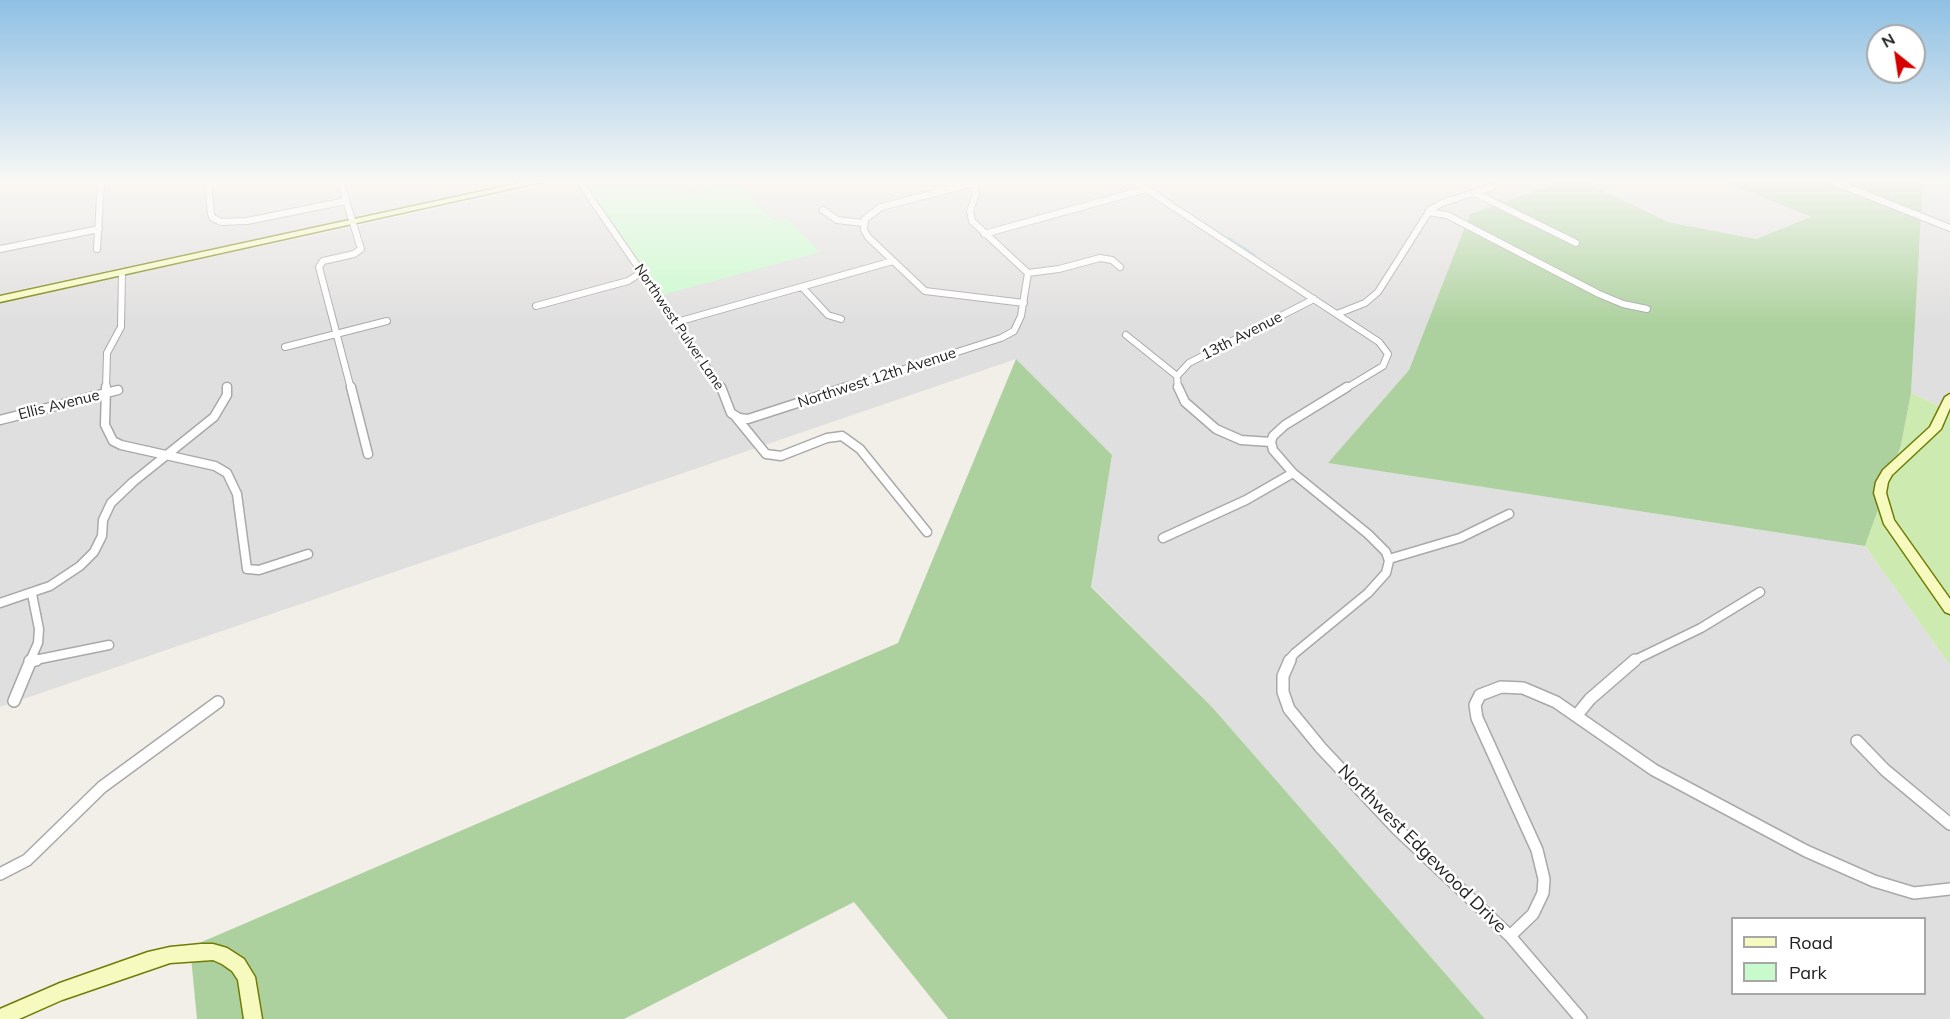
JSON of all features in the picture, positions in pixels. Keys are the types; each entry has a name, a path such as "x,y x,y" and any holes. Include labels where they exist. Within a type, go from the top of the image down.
{"main road":[{"path":"0,299 327,229"},
{"path":"1950,397 1935,429 1887,473 1880,493 1888,521 1950,609"},
{"path":"0,1018 60,992 148,961 170,955 201,952 227,957 238,965 246,977 253,1019"}],"street":[{"path":"0,249 99,229 97,249"},
{"path":"355,229 362,249 354,254 323,261 319,267 368,454"},
{"name":"Northwest Pulver Lane","path":"612,229 724,392 728,407 734,416 766,454 781,456 827,438 842,436 860,449 927,532"},
{"path":"864,229 868,237 920,287 931,293 1024,303 1028,273"},
{"path":"978,229 1028,273 1059,269 1101,258 1112,260 1120,267"},
{"path":"984,234 1004,229"},
{"path":"1206,229 1379,342 1388,354 1387,360 1371,374 1286,425 1273,436 1271,442 1274,450 1293,473 1368,534 1389,558 1460,538 1509,514"},
{"path":"1337,314 1365,303 1378,292 1418,229"},
{"path":"1473,229 1599,294 1623,304 1647,309"},
{"path":"1547,229 1576,243"},
{"path":"677,322 893,261"},
{"path":"536,306 628,281 642,272"},
{"path":"122,273 122,327 107,353 105,425 113,441 136,449 215,466 231,478 237,494 248,569 259,570 308,554"},
{"path":"802,287 828,315 841,319"},
{"name":"13th Avenue","path":"1176,378 1189,363 1314,299"},
{"name":"Northwest 12th Avenue","path":"734,416 744,419 753,417 1001,338 1018,326 1024,303"},
{"path":"285,347 387,321"},
{"path":"1126,336 1176,378 1178,391 1185,402 1216,429 1241,440 1271,442"},
{"path":"0,603 32,594 64,578 80,566 94,552 102,536 103,519 111,503 133,482 219,412 227,395 227,387"},
{"name":"Ellis Avenue","path":"0,420 118,390"},
{"path":"1163,538 1246,500 1293,473"},
{"name":"Northwest Edgewood Drive","path":"1389,558 1386,573 1376,585 1295,653 1287,663 1283,676 1285,700 1294,717 1382,813 1439,871 1510,936 1533,914 1543,893 1544,879 1537,850 1477,718 1477,700 1480,695 1491,689 1523,688 1542,695 1577,715 1654,770 1806,851 1899,890 1928,893 1950,889"},
{"path":"1577,715 1590,699 1634,660 1701,628 1760,592"},
{"path":"14,701 38,643 39,629 32,594"},
{"path":"30,660 109,645"},
{"path":"0,874 27,860 102,788 144,754 218,702"},
{"path":"1857,741 1885,770 1950,824"},
{"path":"1510,936 1581,1019"}],"shaded area":[{"path":"0,229 303,229 0,294"},
{"path":"344,229 1464,229 1409,370 1329,463 1865,546 1950,665 1950,1019 1485,1019 1212,707 1091,586 1112,455 1016,359 0,707 0,303"},
{"path":"1702,229 1784,229 1756,239"},
{"path":"1920,229 1950,229 1950,411 1911,393"}],"green space":[{"path":"617,229 797,229 820,252 662,295"},
{"path":"1464,229 1702,229 1756,239 1782,229 1920,229 1911,393 1901,445 1865,546 1328,463 1409,370"},
{"path":"1016,359 1112,455 1091,587 1212,707 1485,1019 948,1019 854,902 624,1019 197,1019 190,947 898,643"},
{"path":"1911,393 1950,411 1950,665 1865,546 1901,445"}],"waterway":[{"path":"1212,229 1221,234"},
{"path":"1229,238 1255,255"}]}
